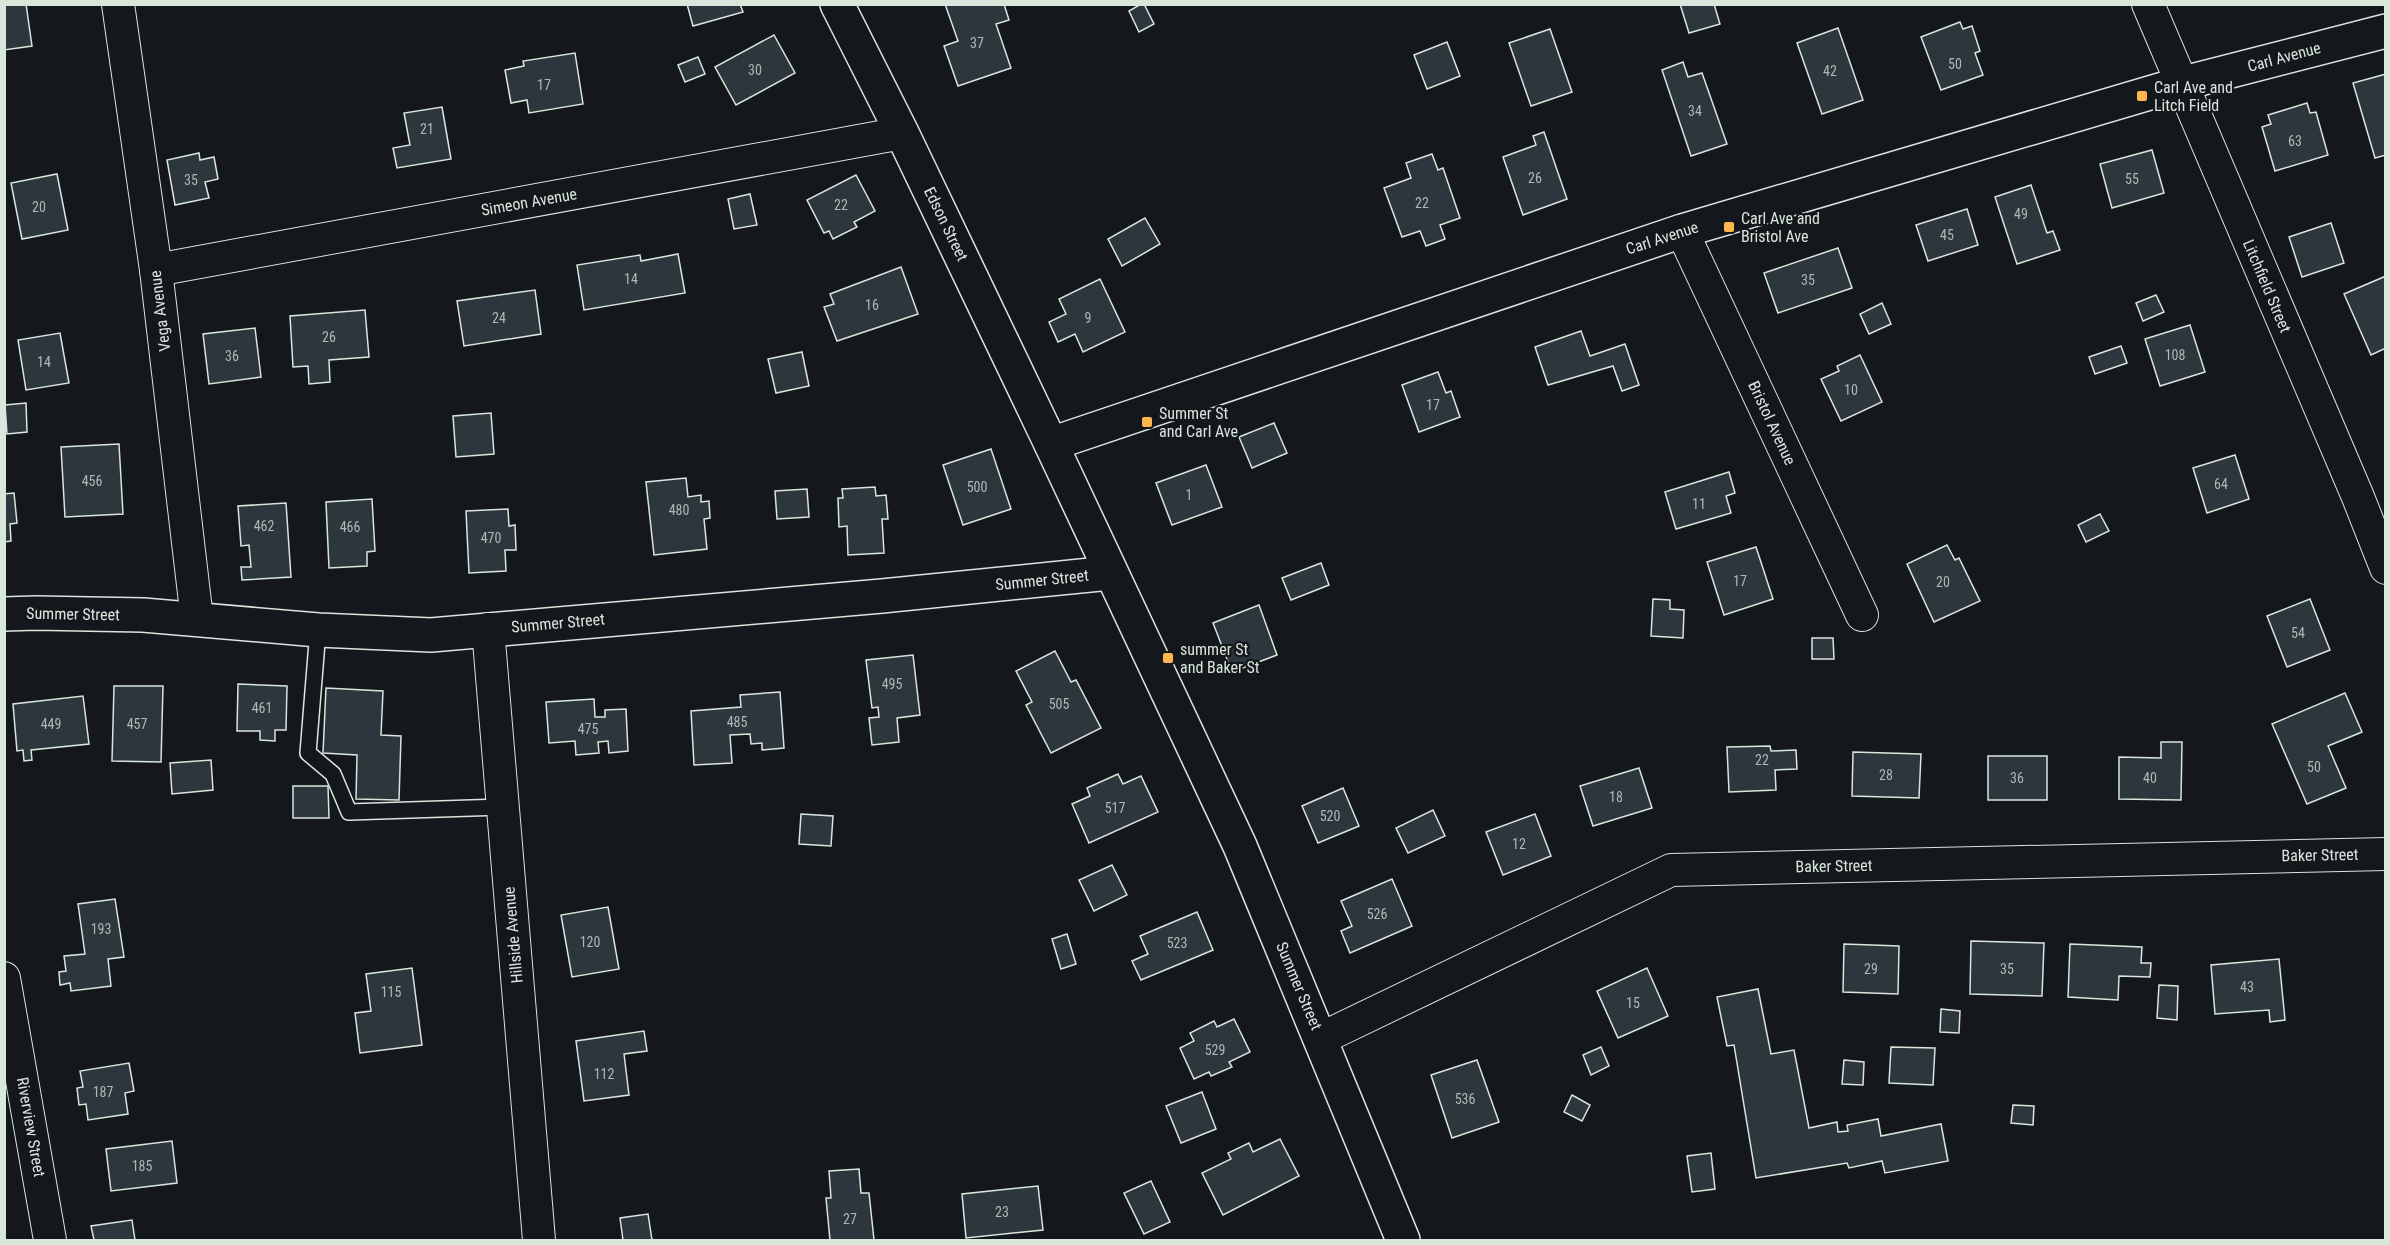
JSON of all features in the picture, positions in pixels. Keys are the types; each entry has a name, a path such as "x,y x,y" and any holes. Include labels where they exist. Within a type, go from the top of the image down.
{"street":[{"name":"Vega Avenue","path":"118,4 156,270 197,619"},
{"name":"Edson Street","path":"837,4 902,133 1051,444"},
{"name":"Litchfield Street","path":"2148,4 2180,84 2358,497 2385,568"},
{"name":"Carl Avenue","path":"1051,444 1682,231 2180,84 2385,31"},
{"name":"Simeon Avenue","path":"156,270 902,133"},
{"name":"Bristol Avenue","path":"1682,231 1862,615"},
{"name":"Summer Street","path":"1051,444 1240,846 1403,1240"},
{"name":"Summer Street","path":"4,614 143,615 318,630 431,635 882,596 1110,573"},
{"name":"Hillside Avenue","path":"488,629 539,1240"},
{"name":"Baker Street","path":"1320,1039 1671,870 2385,854"},
{"name":"Riverview Street","path":"4,978 50,1240"}],"lane":[{"path":"318,630 308,753 333,774 349,812 502,807"}],"building":[{"path":"4,4 26,4 32,46 4,50"},
{"path":"687,4 740,4 743,12 693,26"},
{"path":"945,4 1004,4 1009,20 996,24 1011,68 958,86 944,46 958,41"},
{"path":"1144,4 1154,24 1139,32 1129,11"},
{"path":"1680,4 1714,4 1720,24 1689,33"},
{"path":"1960,22 1963,29 1972,26 1980,51 1975,53 1983,75 1941,90 1921,37"},
{"path":"1838,28 1863,100 1822,114 1797,43"},
{"path":"1550,29 1572,92 1531,106 1509,43"},
{"path":"774,35 795,73 736,105 715,67"},
{"path":"1447,42 1460,76 1427,89 1414,55"},
{"path":"575,53 583,104 529,113 527,100 511,103 505,70 524,66 523,61"},
{"path":"698,57 705,74 685,82 678,65"},
{"path":"1683,62 1688,77 1702,73 1727,144 1691,156 1662,70"},
{"path":"2386,74 2386,155 2375,158 2353,83"},
{"path":"2307,103 2310,113 2316,112 2328,155 2275,171 2262,127 2271,124 2268,115"},
{"path":"442,107 451,159 397,168 393,148 410,145 404,113"},
{"path":"1544,132 1567,199 1523,215 1503,157 1536,145 1533,136"},
{"path":"2152,150 2164,193 2112,208 2100,164"},
{"path":"199,153 200,160 214,157 218,179 205,182 209,198 175,205 167,160"},
{"path":"1432,154 1438,170 1443,168 1460,218 1440,225 1445,239 1426,246 1420,231 1402,237 1384,188 1411,178 1406,163"},
{"path":"57,174 68,230 22,239 11,183"},
{"path":"856,175 875,211 854,222 857,227 833,239 829,231 824,233 807,200"},
{"path":"2031,185 2047,233 2053,231 2060,250 2017,264 1995,197"},
{"path":"750,194 757,225 734,229 728,199"},
{"path":"1967,209 1978,245 1928,261 1916,225"},
{"path":"1145,218 1160,244 1122,266 1108,239"},
{"path":"2331,223 2344,263 2302,277 2289,237"},
{"path":"1838,248 1852,288 1778,313 1764,273"},
{"path":"678,254 685,293 584,310 577,265 640,255 641,261"},
{"path":"901,267 918,314 837,341 824,307 834,304 830,294"},
{"path":"2386,276 2386,348 2371,355 2344,294"},
{"path":"1100,279 1125,332 1083,352 1075,334 1058,342 1049,322 1066,314 1059,299"},
{"path":"535,290 541,334 464,346 457,301"},
{"path":"2156,295 2164,312 2143,321 2136,303"},
{"path":"1882,303 1891,324 1869,334 1860,314"},
{"path":"365,310 369,357 329,360 330,382 309,384 308,366 293,367 290,316"},
{"path":"2190,325 2205,372 2160,386 2145,339"},
{"path":"255,328 261,377 209,384 203,334"},
{"path":"1581,331 1590,356 1625,344 1639,385 1622,391 1613,366 1548,385 1535,347"},
{"path":"60,333 69,383 26,390 18,340"},
{"path":"2121,346 2127,363 2095,374 2089,357"},
{"path":"802,352 809,386 776,393 768,359"},
{"path":"1860,355 1882,402 1841,421 1821,379 1839,371 1837,366"},
{"path":"1438,372 1446,393 1451,391 1460,417 1419,432 1402,385"},
{"path":"26,403 27,432 7,434 5,405"},
{"path":"491,413 494,454 456,457 453,416"},
{"path":"1274,423 1287,453 1252,468 1239,437"},
{"path":"119,444 123,514 65,517 61,447"},
{"path":"991,449 1011,509 963,525 943,465"},
{"path":"2235,455 2249,499 2207,513 2193,468"},
{"path":"1206,465 1222,507 1172,525 1156,483"},
{"path":"1729,472 1735,493 1726,496 1731,513 1676,529 1665,492"},
{"path":"686,478 688,497 701,495 701,502 709,501 710,518 704,519 707,549 654,555 646,482"},
{"path":"875,487 876,496 886,495 888,519 882,519 884,553 848,555 847,526 839,527 838,498 843,498 842,489"},
{"path":"807,489 809,517 777,519 775,491"},
{"path":"14,493 17,523 10,524 11,541 4,542 4,494"},
{"path":"372,499 375,551 367,552 367,566 329,568 326,502"},
{"path":"286,503 291,577 242,580 241,567 251,567 249,545 241,546 238,506"},
{"path":"508,509 509,526 515,525 516,550 505,550 506,571 469,573 466,511"},
{"path":"2100,514 2109,531 2086,542 2078,525"},
{"path":"1947,545 1955,560 1959,558 1980,601 1934,622 1907,564"},
{"path":"1756,547 1773,599 1724,615 1707,562"},
{"path":"1321,563 1329,585 1291,600 1282,578"},
{"path":"1653,599 1670,600 1670,609 1684,610 1683,638 1651,636"},
{"path":"2310,599 2330,650 2287,667 2267,616"},
{"path":"1259,605 1277,655 1232,672 1213,623"},
{"path":"1812,638 1833,638 1834,659 1812,659"},
{"path":"1055,651 1071,682 1076,680 1101,728 1051,753 1026,705 1032,702 1016,671"},
{"path":"913,655 920,715 897,718 899,742 872,745 869,718 879,717 878,707 872,708 866,660"},
{"path":"238,684 287,686 286,730 275,730 275,741 260,740 260,731 237,731"},
{"path":"114,686 163,686 161,762 112,761"},
{"path":"326,688 383,691 381,735 401,736 399,800 356,799 357,755 323,753"},
{"path":"780,692 784,748 762,750 762,743 751,744 750,734 730,735 732,763 694,765 691,711 741,707 740,695"},
{"path":"2345,693 2362,732 2328,746 2346,788 2307,804 2272,724"},
{"path":"83,696 89,744 31,750 32,760 24,761 23,750 17,751 13,704"},
{"path":"594,699 595,717 605,717 605,710 626,709 628,751 609,753 608,741 598,742 599,753 576,755 575,741 549,743 546,702"},
{"path":"2161,742 2182,742 2181,800 2119,799 2119,757 2161,758"},
{"path":"1770,746 1771,751 1796,750 1797,769 1775,770 1776,790 1729,792 1727,747"},
{"path":"1853,752 1921,754 1919,798 1852,796"},
{"path":"1988,756 2047,756 2047,800 1988,800"},
{"path":"211,760 213,790 172,794 170,763"},
{"path":"1639,768 1652,808 1593,826 1580,786"},
{"path":"1118,774 1123,784 1141,776 1158,812 1089,843 1072,804 1090,796 1087,788"},
{"path":"293,786 328,786 329,818 293,818"},
{"path":"1343,788 1359,826 1318,843 1302,806"},
{"path":"1433,810 1445,836 1408,853 1396,828"},
{"path":"801,814 833,816 831,846 799,844"},
{"path":"1535,814 1551,856 1503,875 1486,832"},
{"path":"1112,865 1127,895 1094,911 1079,880"},
{"path":"1392,879 1412,926 1350,953 1341,931 1352,926 1341,901"},
{"path":"115,899 124,957 108,959 111,986 71,991 70,983 60,985 59,972 66,971 64,956 85,954 78,904"},
{"path":"608,907 619,969 572,977 561,915"},
{"path":"1197,912 1213,950 1141,980 1132,961 1148,954 1140,936"},
{"path":"1067,934 1076,964 1061,969 1052,939"},
{"path":"1971,941 2044,943 2042,996 1970,994"},
{"path":"1844,944 1899,946 1898,994 1843,992"},
{"path":"2070,944 2142,947 2141,963 2151,963 2150,977 2119,976 2118,1000 2068,997"},
{"path":"2279,959 2285,1020 2270,1022 2269,1010 2215,1014 2211,965"},
{"path":"412,968 422,1045 360,1053 355,1013 371,1011 366,974"},
{"path":"1647,968 1668,1016 1618,1038 1597,991"},
{"path":"2159,985 2178,986 2177,1020 2157,1018"},
{"path":"1758,989 1771,1054 1794,1050 1809,1128 1837,1122 1838,1132 1848,1131 1847,1125 1878,1119 1881,1136 1941,1124 1948,1161 1885,1173 1882,1161 1849,1168 1847,1163 1756,1178 1734,1045 1727,1046 1717,997"},
{"path":"1941,1009 1960,1011 1959,1033 1940,1032"},
{"path":"1234,1019 1250,1052 1229,1062 1232,1067 1211,1076 1209,1072 1194,1079 1180,1048 1194,1041 1190,1033 1214,1021 1217,1027"},
{"path":"644,1031 647,1051 624,1054 629,1095 584,1101 576,1041"},
{"path":"1601,1047 1609,1066 1591,1075 1583,1055"},
{"path":"1891,1047 1935,1048 1933,1085 1889,1083"},
{"path":"1477,1060 1499,1122 1452,1138 1431,1075"},
{"path":"1844,1060 1864,1062 1863,1085 1842,1084"},
{"path":"129,1063 134,1091 125,1093 128,1114 88,1120 86,1104 79,1105 77,1088 83,1087 80,1071"},
{"path":"1202,1092 1216,1129 1181,1143 1166,1106"},
{"path":"1572,1095 1590,1105 1582,1121 1564,1112"},
{"path":"2013,1105 2034,1106 2033,1125 2011,1123"},
{"path":"1280,1139 1299,1176 1223,1215 1202,1173 1231,1159 1228,1153 1249,1143 1253,1152"},
{"path":"172,1141 177,1183 111,1191 106,1149"},
{"path":"1711,1153 1715,1189 1692,1192 1687,1156"},
{"path":"859,1169 861,1193 869,1193 874,1240 830,1240 826,1198 831,1198 829,1171"},
{"path":"1151,1181 1170,1222 1144,1234 1124,1193"},
{"path":"1038,1186 1043,1230 966,1238 962,1194"},
{"path":"648,1214 652,1240 623,1240 620,1218"},
{"path":"132,1220 135,1240 94,1240 91,1226"}],"place":[{"name":"Carl Ave and Litch Field","path":"2142,96"},
{"name":"Carl Ave and Bristol Ave","path":"1729,227"},
{"name":"Summer St and Carl Ave","path":"1147,422"},
{"name":"summer St and Baker St","path":"1168,658"}]}
